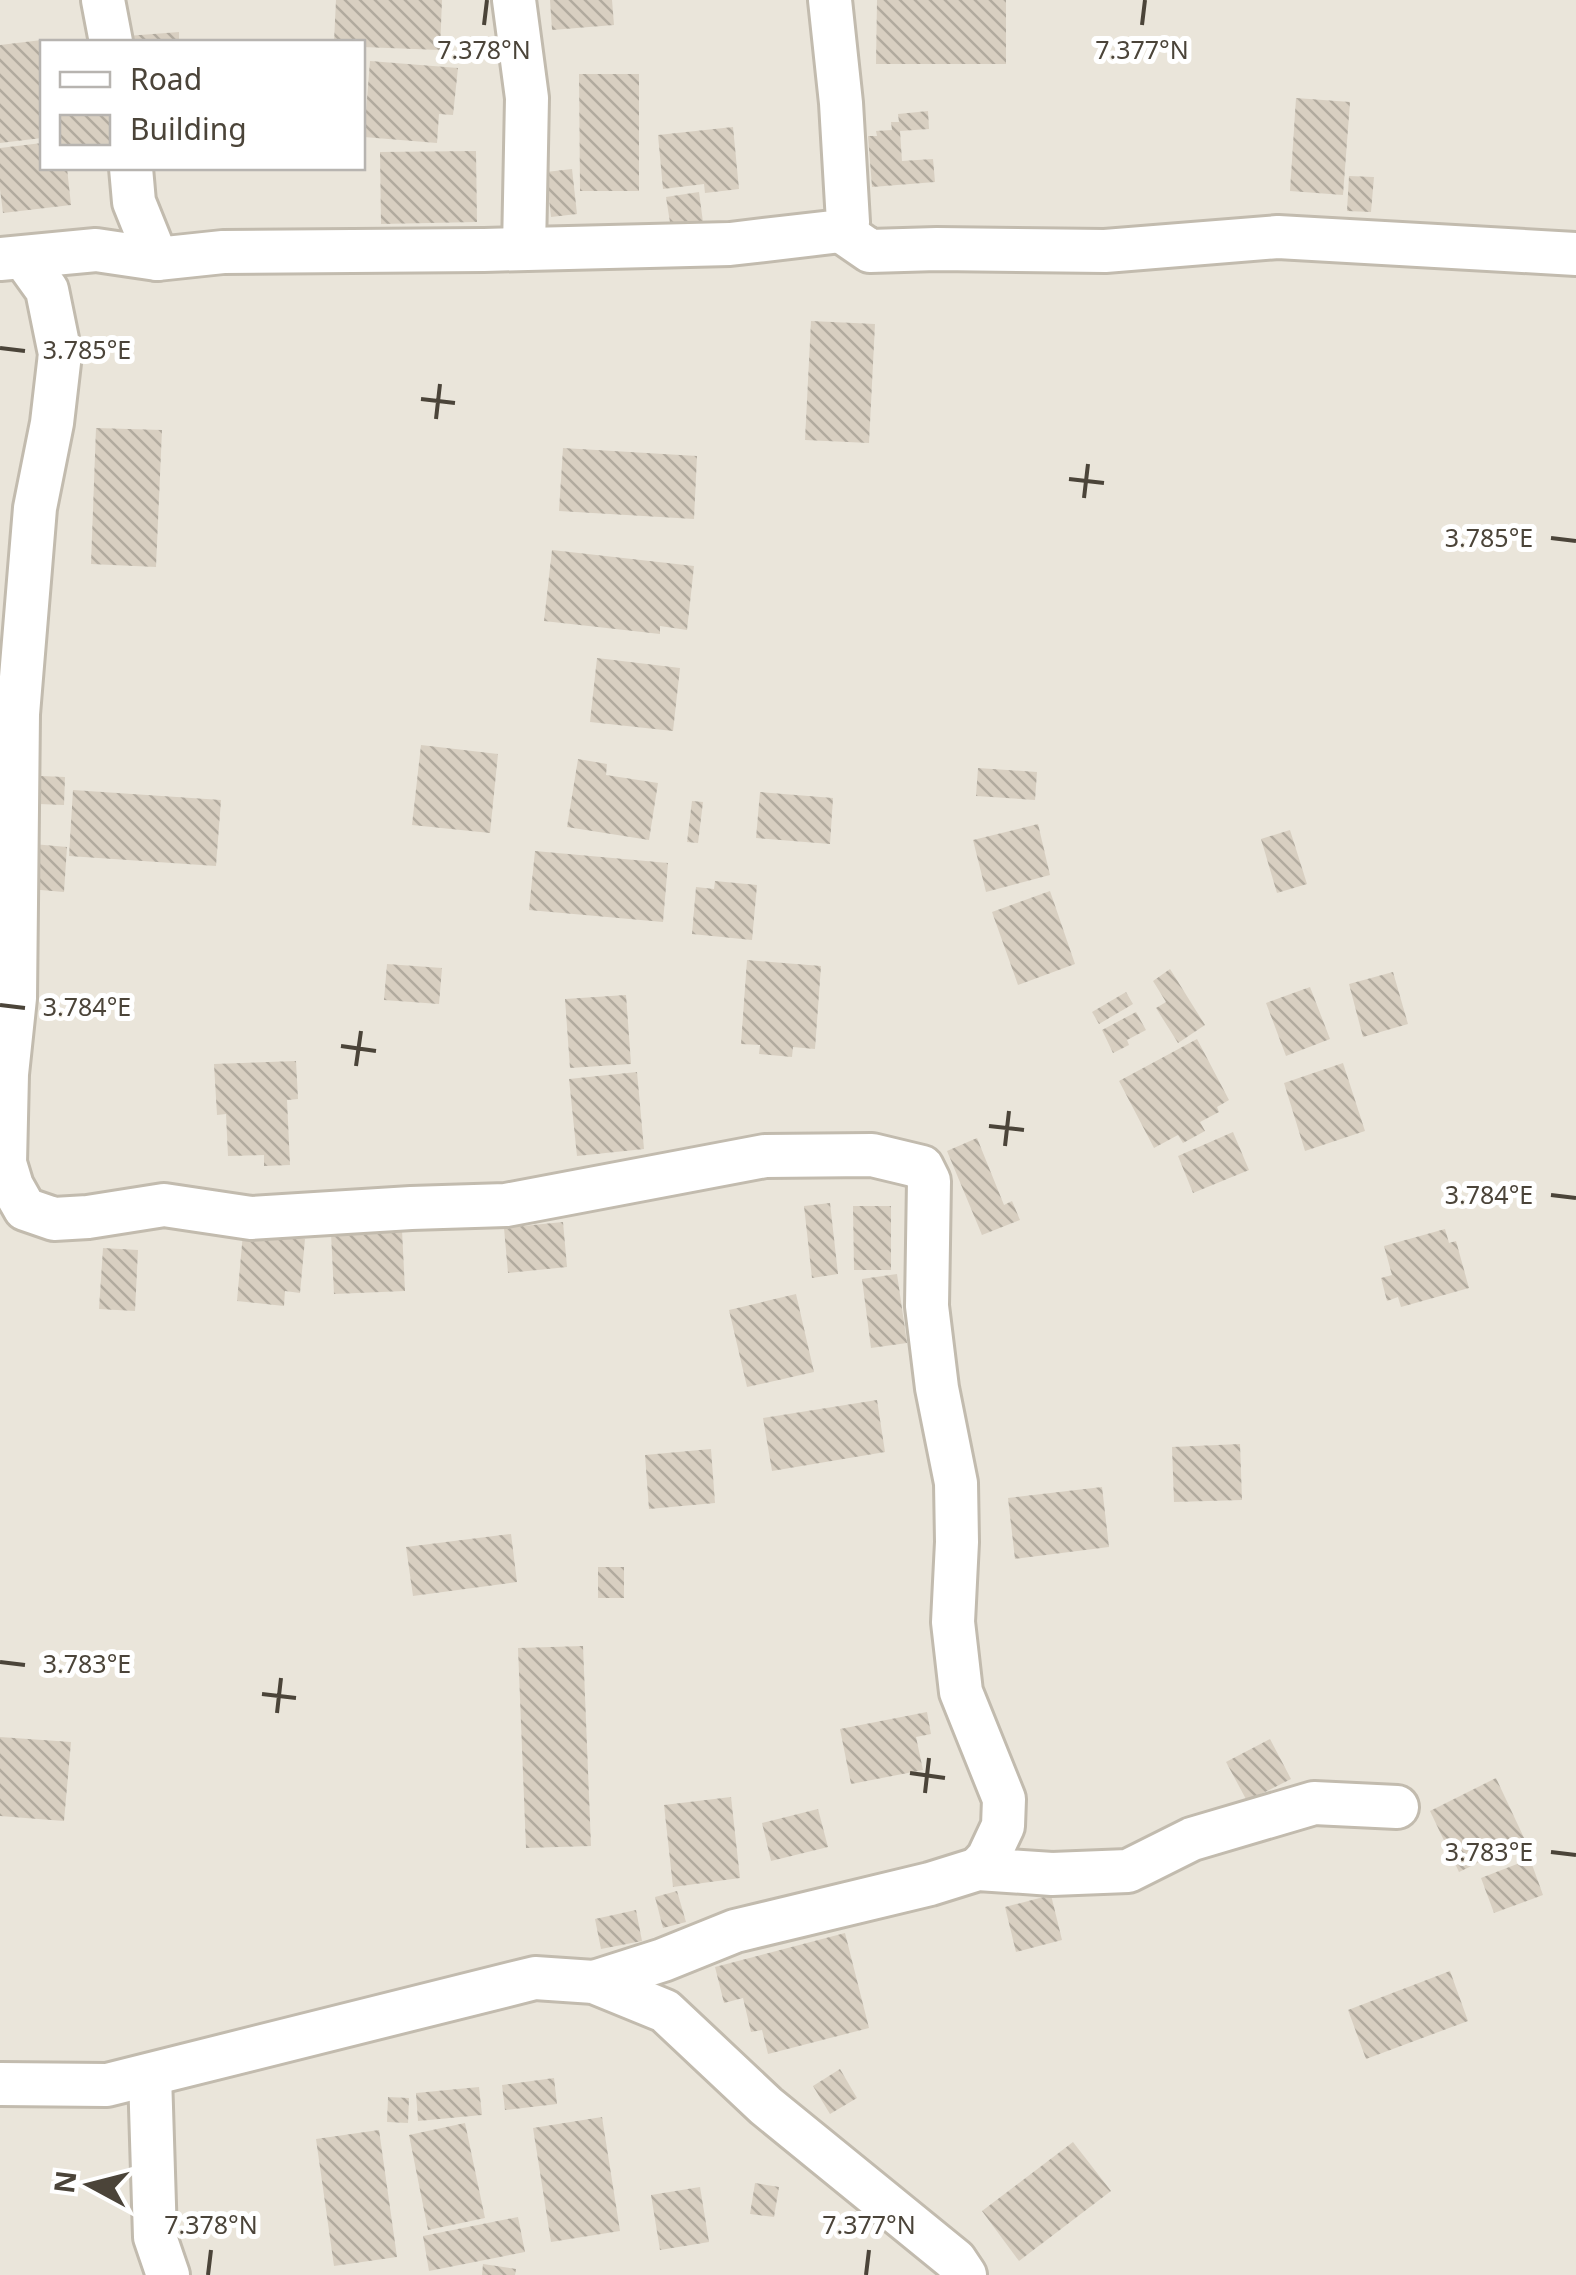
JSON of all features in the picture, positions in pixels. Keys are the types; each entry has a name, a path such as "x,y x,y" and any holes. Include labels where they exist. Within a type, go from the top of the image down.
{"street":[{"path":"103,0 111,40"},
{"path":"514,0 526,98 524,249"},
{"path":"12,258 96,250 157,259 223,252 730,244 840,231 848,222 830,0"},
{"path":"131,170 134,202 157,259"},
{"path":"840,231 870,252 1104,251 1278,237 1576,254"},
{"path":"12,258 47,290 60,354 52,423 35,508 18,714 14,998 5,1164 26,1210 54,1219 164,1206 252,1218 506,1205 765,1156 872,1155 922,1167 928,1181 927,1306 956,1483 954,1622 961,1692 1004,1799 1004,1826 978,1869"},
{"path":"594,1982 735,1931 978,1869 1052,1874 1128,1871 1192,1839 1314,1803 1397,1807"},
{"path":"0,2084 108,2085 535,1978 594,1982 666,2011 766,2106 956,2260 965,2275"},
{"path":"150,2075 155,2237 168,2275"}],"shaded area":[{"path":"0,0 1576,0 1576,2275 0,2275"}],"building":[{"path":"336,0 442,0 440,50 365,47 365,40 334,40"},
{"path":"550,0 612,0 614,25 552,30"},
{"path":"877,0 1006,0 1006,64 876,64"},
{"path":"179,32 179,40 128,40 127,36"},
{"path":"40,40 40,138 0,143 0,45"},
{"path":"370,61 458,68 453,115 439,114 437,143 365,137"},
{"path":"579,74 639,74 639,191 580,191"},
{"path":"1296,98 1350,102 1343,195 1290,191"},
{"path":"928,111 929,129 900,131 902,161 933,159 935,182 872,187 868,136 892,130 891,122 899,122 898,114"},
{"path":"733,127 739,189 705,193 704,184 663,189 658,135"},
{"path":"40,143 40,170 67,170 71,205 3,213 0,148"},
{"path":"476,151 477,222 381,224 380,152"},
{"path":"572,169 577,214 551,217 546,172"},
{"path":"1349,176 1374,177 1371,212 1347,211"},
{"path":"699,192 704,230 672,235 666,197"},
{"path":"811,321 875,324 869,443 805,440"},
{"path":"96,428 162,430 156,567 91,564"},
{"path":"563,448 697,456 694,519 559,511"},
{"path":"552,550 694,566 687,630 660,626 660,634 544,621"},
{"path":"597,658 680,668 673,731 590,722"},
{"path":"421,745 498,754 490,833 412,825"},
{"path":"578,759 607,764 606,775 658,783 649,840 567,827"},
{"path":"978,768 1037,772 1035,800 976,796"},
{"path":"41,776 65,777 64,805 39,804"},
{"path":"73,790 221,800 216,866 69,856"},
{"path":"760,792 833,798 830,844 756,838"},
{"path":"692,801 703,802 698,843 687,842"},
{"path":"1038,824 1050,875 986,892 973,840"},
{"path":"1290,830 1307,884 1277,893 1261,839"},
{"path":"33,844 67,847 64,892 29,889"},
{"path":"535,851 668,863 663,922 529,910"},
{"path":"715,881 757,885 752,940 692,934 696,887 714,889"},
{"path":"1050,891 1075,964 1018,985 992,912"},
{"path":"747,960 821,966 815,1049 793,1047 792,1057 759,1054 760,1045 741,1044"},
{"path":"387,964 442,968 439,1004 384,1000"},
{"path":"1170,969 1205,1025 1178,1043 1156,1008 1166,1002 1153,981"},
{"path":"1393,972 1408,1024 1363,1037 1349,984"},
{"path":"1310,987 1330,1039 1286,1056 1266,1003"},
{"path":"1126,992 1133,1004 1099,1024 1092,1012"},
{"path":"626,995 631,1064 570,1068 565,999"},
{"path":"1136,1012 1146,1030 1113,1053 1102,1030"},
{"path":"1197,1039 1229,1100 1217,1107 1219,1112 1200,1122 1205,1131 1183,1143 1178,1135 1154,1148 1119,1081"},
{"path":"296,1061 298,1099 287,1100 290,1165 264,1166 264,1155 228,1156 226,1114 217,1115 214,1064"},
{"path":"1343,1063 1365,1131 1305,1151 1284,1083"},
{"path":"637,1072 644,1149 577,1156 569,1079"},
{"path":"1233,1132 1249,1170 1193,1193 1178,1156"},
{"path":"977,1138 1004,1205 1012,1201 1020,1220 982,1235 947,1151"},
{"path":"830,1203 838,1274 812,1278 804,1206"},
{"path":"853,1206 891,1206 891,1270 854,1270"},
{"path":"563,1222 567,1267 508,1273 504,1228"},
{"path":"1445,1229 1449,1243 1456,1241 1469,1288 1401,1307 1398,1297 1387,1301 1381,1278 1392,1275 1384,1246"},
{"path":"402,1230 405,1291 334,1294 331,1233"},
{"path":"243,1233 305,1239 300,1293 285,1291 284,1306 237,1301"},
{"path":"103,1248 138,1250 135,1311 99,1309"},
{"path":"897,1274 907,1343 871,1348 862,1279"},
{"path":"796,1294 814,1372 747,1387 729,1310"},
{"path":"877,1400 885,1452 772,1471 763,1418"},
{"path":"1240,1444 1242,1500 1174,1502 1172,1447"},
{"path":"711,1449 715,1503 649,1509 645,1455"},
{"path":"1102,1487 1109,1547 1015,1559 1008,1498"},
{"path":"511,1534 517,1582 413,1596 406,1547"},
{"path":"598,1567 624,1567 624,1598 598,1598"},
{"path":"583,1646 591,1846 526,1848 518,1648"},
{"path":"927,1712 931,1734 916,1737 923,1770 851,1784 840,1729"},
{"path":"0,1737 71,1742 64,1821 0,1816"},
{"path":"1270,1739 1291,1779 1247,1801 1226,1762"},
{"path":"1496,1778 1525,1840 1459,1872 1430,1811"},
{"path":"731,1797 740,1878 673,1887 664,1805"},
{"path":"818,1809 828,1847 771,1861 762,1823"},
{"path":"1530,1859 1543,1895 1494,1913 1481,1878"},
{"path":"677,1891 686,1922 663,1928 655,1897"},
{"path":"1051,1895 1062,1940 1016,1952 1005,1907"},
{"path":"636,1910 642,1941 601,1949 595,1919"},
{"path":"845,1933 869,2028 768,2054 762,2030 751,2032 743,1998 724,2003 715,1967"},
{"path":"1450,1971 1468,2021 1366,2059 1348,2010"},
{"path":"840,2069 857,2098 830,2114 813,2086"},
{"path":"554,2078 557,2104 505,2110 502,2085"},
{"path":"479,2087 482,2115 418,2121 416,2093"},
{"path":"388,2097 409,2098 408,2123 387,2122"},
{"path":"602,2117 620,2231 551,2242 533,2128"},
{"path":"465,2123 485,2218 428,2230 409,2135"},
{"path":"379,2130 397,2257 334,2266 316,2139"},
{"path":"1073,2142 1111,2191 1019,2261 982,2211"},
{"path":"755,2183 779,2187 774,2217 750,2214"},
{"path":"700,2187 709,2242 660,2250 651,2195"},
{"path":"518,2217 525,2252 429,2271 423,2236"},
{"path":"483,2264 516,2269 515,2275 482,2275"}]}
